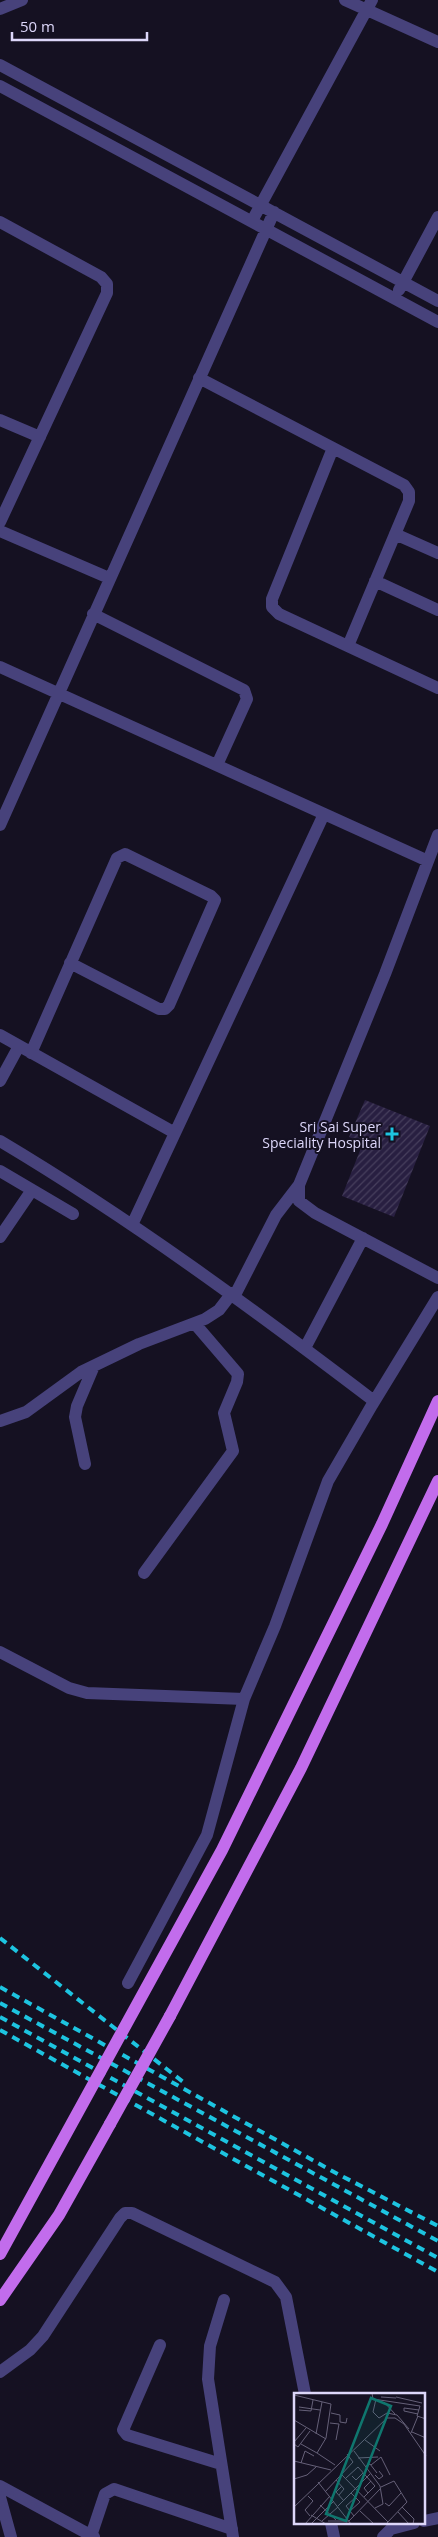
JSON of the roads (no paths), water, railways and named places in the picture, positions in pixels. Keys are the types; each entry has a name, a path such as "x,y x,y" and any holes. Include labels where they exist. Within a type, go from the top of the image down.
{"main road":[{"path":"0,2254 222,1850 382,1524 438,1401"},
{"path":"0,2300 59,2215 175,2008 301,1768 438,1481"}],"street":[{"path":"0,9 22,0"},
{"path":"345,0 369,5 438,42"},
{"path":"252,221 262,206 369,5"},
{"path":"0,65 438,301"},
{"path":"0,86 438,322"},
{"path":"0,825 274,212"},
{"path":"394,298 438,217"},
{"path":"0,222 101,277 107,284 107,293 0,522"},
{"path":"199,378 404,486 409,492 409,501 348,646"},
{"path":"0,420 40,437"},
{"path":"333,448 272,599 272,607 279,614 438,688"},
{"path":"0,531 109,578"},
{"path":"395,534 438,553"},
{"path":"375,581 438,610"},
{"path":"93,614 244,690 247,699 217,765"},
{"path":"0,667 428,861"},
{"path":"132,1225 324,814"},
{"path":"0,1421 26,1412 68,1380 138,1344 196,1325 228,1299 276,1215 299,1185 385,974 438,835"},
{"path":"31,1052 70,963 117,858 125,854 211,896 215,900 169,1006 165,1009 159,1009 70,963"},
{"path":"0,1035 176,1133"},
{"path":"0,1081 19,1046"},
{"path":"0,1141 72,1184 132,1225 228,1299 305,1348 374,1401"},
{"path":"0,1171 73,1214"},
{"path":"299,1185 299,1201 315,1213 438,1278"},
{"path":"0,1237 32,1190"},
{"path":"305,1348 363,1238"},
{"path":"128,1983 207,1835 244,1699 275,1626 328,1481 374,1401 438,1297"},
{"path":"144,1573 233,1451 224,1413 238,1382 238,1374 196,1325"},
{"path":"85,1464 75,1417 77,1406 94,1366"},
{"path":"0,1652 69,1688 87,1692 244,1699"},
{"path":"0,2372 30,2350 43,2336 120,2218 125,2213 132,2212 275,2282 286,2297 305,2393"},
{"path":"0,2486 92,2536 105,2494 114,2489 232,2533 207,2362 224,2300"},
{"path":"160,2345 124,2430 127,2434 221,2464"},
{"path":"0,2497 10,2537"},
{"path":"331,2524 334,2537"},
{"path":"383,2537 391,2529 410,2524"}],"railway":[{"path":"0,1938 187,2085"},
{"path":"0,1987 334,2172 438,2226"},
{"path":"0,2003 438,2241"},
{"path":"0,2017 438,2258"},
{"path":"0,2030 438,2272"}],"place":[{"name":"Sri Sai Super Speciality Hospital","path":"392,1134"}]}
